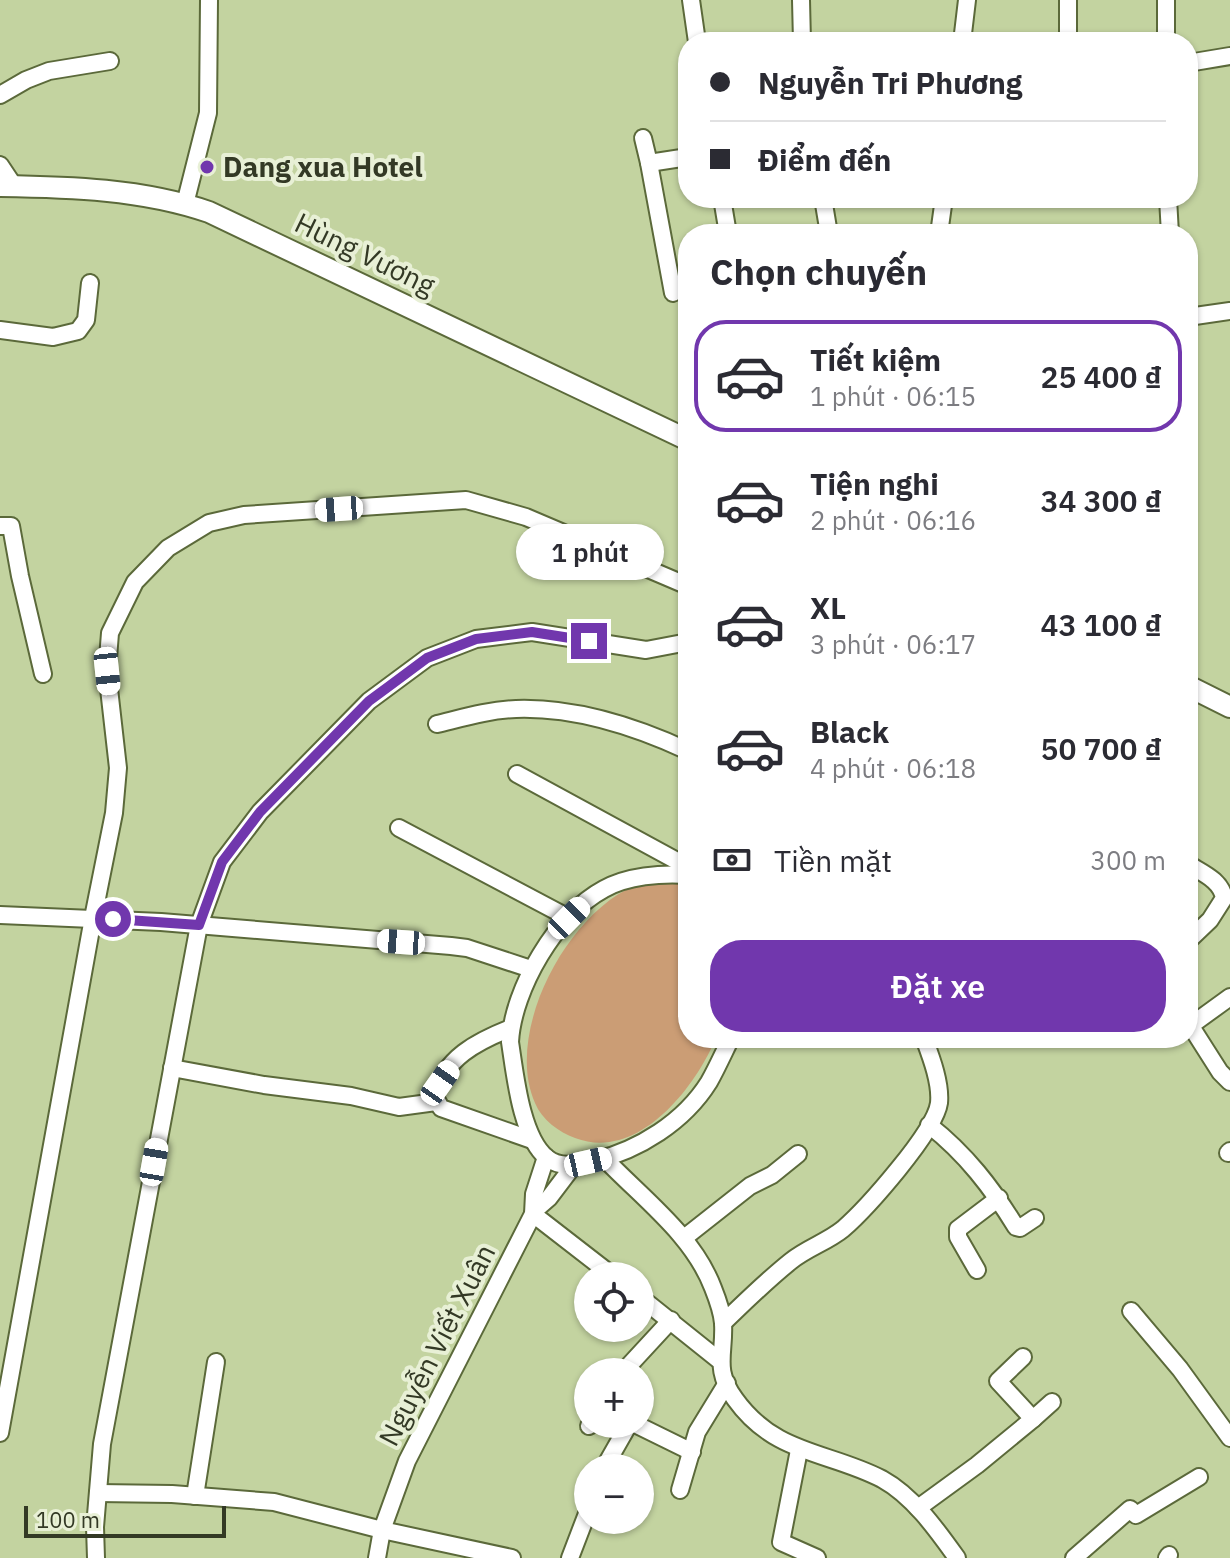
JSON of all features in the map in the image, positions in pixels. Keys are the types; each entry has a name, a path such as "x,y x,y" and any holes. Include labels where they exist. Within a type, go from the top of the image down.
{"main road":[{"name":"Hùng Vương","path":"7,186 119,192 185,204 245,228 678,435"},
{"path":"1198,691 1230,707"}],"street":[{"path":"185,204 208,113 209,0"},
{"path":"691,0 696,32"},
{"path":"963,32 967,0"},
{"path":"1068,0 1068,32"},
{"path":"1166,0 1166,32"},
{"path":"797,1 801,32"},
{"path":"1198,61 1230,56"},
{"path":"0,95 39,74 110,61"},
{"path":"643,138 673,293"},
{"path":"649,163 678,159"},
{"path":"0,165 7,186"},
{"path":"0,330 53,337 78,331 86,320 90,283"},
{"path":"1198,316 1230,311"},
{"path":"0,1433 114,813 118,768 107,671 110,633 135,582 168,548 209,523 244,515 466,500 526,517 678,582"},
{"path":"0,526 11,526 43,674"},
{"path":"96,1558 102,1444 199,925 222,862 260,812 369,701 427,658 476,639 532,632 646,650 678,644"},
{"path":"437,724 502,710 559,711 612,721 678,746"},
{"path":"517,774 678,866"},
{"path":"399,828 569,918"},
{"path":"1198,870 1215,881 1224,898 1210,920 1198,931"},
{"path":"678,872 635,878 605,888 569,918 531,969 511,1028 510,1042 532,1140 546,1157 558,1164 574,1165 604,1158 643,1142 679,1117 708,1083 726,1048"},
{"path":"0,915 133,920 451,946 467,948 531,969"},
{"path":"1198,1020 1230,997"},
{"path":"436,1102 440,1083 465,1050 511,1028"},
{"path":"1198,1039 1230,1082"},
{"path":"723,1323 788,1263 847,1225 897,1171 938,1107 938,1089 927,1048"},
{"path":"172,1068 264,1085 351,1096 399,1107 436,1102 450,1111 532,1140"},
{"path":"929,1125 968,1160 999,1198 1018,1228 1035,1218"},
{"path":"684,1238 750,1186 772,1175 798,1154"},
{"name":"Nguyễn Viết Xuân","path":"377,1558 382,1530 407,1461 533,1212 534,1194 546,1157"},
{"path":"604,1158 684,1238 714,1288 723,1323 720,1361 735,1399 758,1424 799,1450 884,1480 918,1508 957,1558"},
{"path":"574,1165 549,1198 533,1212 596,1262"},
{"path":"977,1270 958,1237 958,1229 999,1198"},
{"path":"654,1307 720,1361"},
{"path":"1131,1311 1180,1369 1230,1438"},
{"path":"636,1358 671,1320"},
{"path":"1023,1357 998,1381 1033,1419"},
{"path":"195,1496 216,1362"},
{"path":"680,1490 697,1432 727,1383"},
{"path":"918,1508 977,1465 1052,1402"},
{"path":"654,1433 692,1452"},
{"path":"799,1450 781,1542 820,1558 830,1557"},
{"path":"1074,1558 1130,1509 1136,1515 1199,1477"},
{"path":"98,1493 172,1494 274,1502 382,1530 512,1558"},
{"path":"570,1558 579,1534"}],"shaded area":[{"path":"678,881 678,1048 711,1048 679,1098 642,1130 621,1140 598,1143 575,1138 552,1125 535,1103 528,1075 528,1044 535,1011 547,979 585,922 609,901 634,886"}],"place":[{"name":"Dang xua Hotel","path":"207,167"}],"route":[{"path":"113,919 199,925 222,862 260,812 369,701 427,658 476,639 532,632 589,641"}]}
